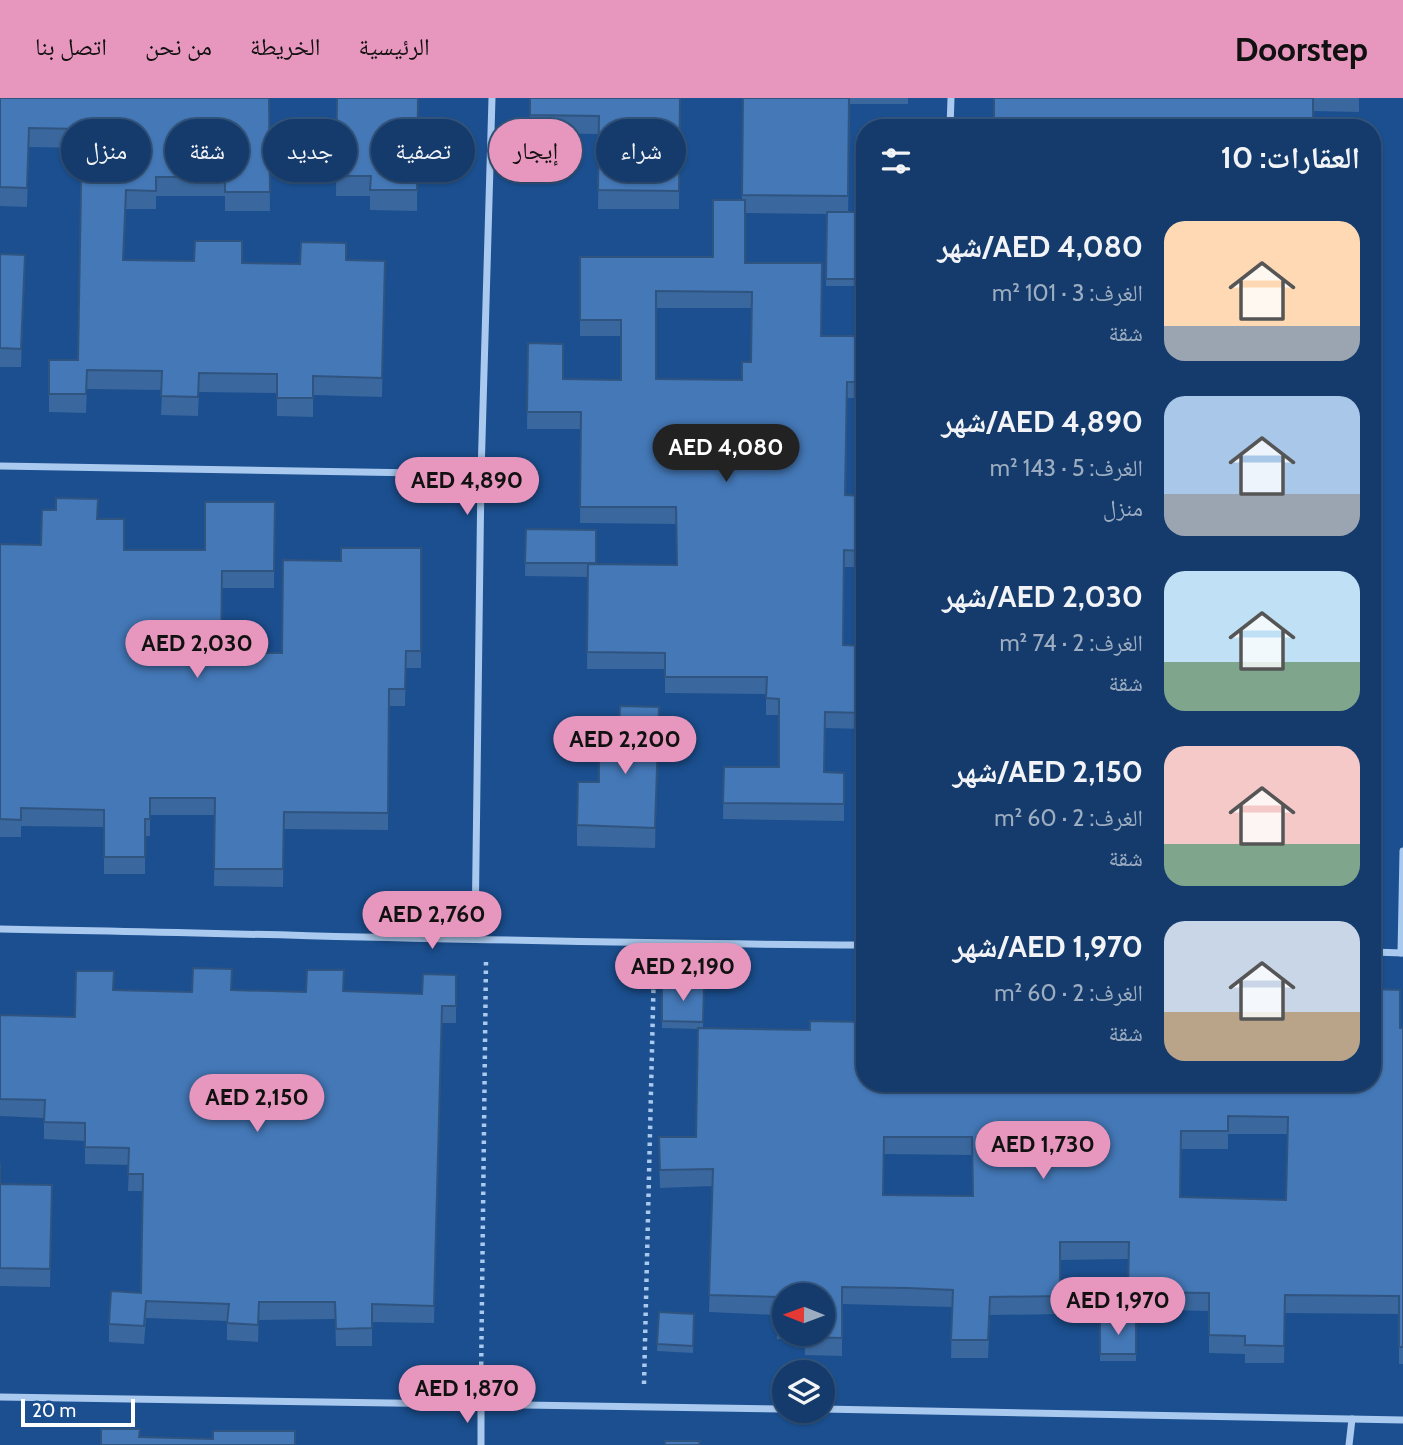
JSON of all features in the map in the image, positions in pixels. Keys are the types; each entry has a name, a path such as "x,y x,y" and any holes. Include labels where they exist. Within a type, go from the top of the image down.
{"street":[{"path":"475,937 481,474 492,98"},
{"path":"950,119 951,98"},
{"path":"0,466 481,474"},
{"path":"1381,952 1402,953 1403,851"},
{"path":"0,929 475,937 654,944 856,945"},
{"path":"0,1397 772,1409"},
{"path":"481,1405 481,1445"},
{"path":"835,1409 1403,1420"},
{"path":"1349,1445 1352,1419"}],"path":[{"path":"481,1405 487,938"},
{"path":"643,1406 654,944"}],"building":[{"path":"0,98 269,98 269,119 263,119 263,182 270,182 270,192 225,192 225,182 249,182 249,119 165,119 165,177 156,177 156,191 126,190 123,260 194,261 195,241 242,241 242,263 300,264 301,242 346,243 346,260 385,261 382,378 313,376 313,398 277,398 277,374 199,373 198,397 161,396 162,371 87,370 86,394 49,394 49,360 78,360 81,182 151,182 151,119 61,119 61,129 29,128 27,188 0,187"},
{"path":"337,98 418,98 418,119 371,119 371,176 357,176 357,119 337,119"},
{"path":"530,98 680,98 680,119 599,119 599,116 530,115"},
{"path":"743,98 849,98 848,196 742,195"},
{"path":"994,98 1313,98 1313,119 994,119"},
{"path":"371,176 371,182 417,182 417,190 370,190"},
{"path":"598,182 679,182 679,191 598,190"},
{"path":"713,200 745,200 745,263 822,263 821,336 856,336 856,382 847,382 845,495 856,496 856,551 844,550 843,645 856,646 856,713 825,712 824,772 844,773 844,804 723,803 724,767 779,767 779,699 766,698 767,677 665,677 665,653 587,652 588,564 677,565 676,507 580,507 581,412 527,412 528,343 563,344 563,379 621,380 621,320 580,320 580,257 713,257","holes":["656,291 752,292 751,362 742,362 742,380 656,379"]},
{"path":"827,212 856,212 856,279 826,279"},
{"path":"0,254 25,255 21,349 0,348"},
{"path":"56,498 98,499 97,519 124,519 124,550 205,550 205,502 275,502 274,571 222,571 221,653 282,653 283,560 341,561 341,548 421,548 421,651 406,651 405,689 389,689 388,813 284,812 283,869 214,869 215,798 150,798 150,819 145,819 145,857 104,857 104,810 21,808 21,820 0,819 0,544 41,545 42,510 56,510"},
{"path":"526,529 596,530 596,563 525,563"},
{"path":"620,706 659,707 655,828 577,825 578,782 599,782 599,757 618,757"},
{"path":"193,968 232,969 231,990 306,992 307,970 344,970 343,991 422,994 423,974 456,975 456,1006 442,1006 434,1306 372,1304 372,1328 336,1329 335,1302 259,1302 258,1325 227,1323 229,1304 146,1301 144,1326 109,1324 111,1291 141,1293 143,1174 128,1174 129,1148 85,1147 85,1123 44,1122 45,1100 0,1099 0,1015 75,1017 76,971 114,971 113,990 192,992"},
{"path":"662,985 704,986 703,1022 662,1021"},
{"path":"1381,989 1400,990 1400,1028 1403,1028 1403,1347 1399,1347 1399,1296 1285,1295 1284,1346 1245,1345 1245,1336 1209,1335 1209,1293 1128,1292 1129,1242 1060,1242 1060,1296 990,1297 988,1340 951,1340 953,1290 842,1287 842,1338 835,1338 835,1283 772,1283 772,1297 709,1295 713,1169 660,1170 659,1137 696,1137 698,1028 810,1030 810,1021 856,1022 856,1092 1381,1092","holes":["1228,1116 1288,1117 1286,1200 1180,1197 1181,1131 1228,1131","884,1137 972,1137 973,1196 883,1195"]},
{"path":"0,1184 52,1185 50,1269 0,1268"},
{"path":"659,1312 694,1314 693,1346 657,1344"},
{"path":"1100,1320 1136,1320 1136,1354 1100,1354"},
{"path":"101,1429 140,1429 139,1437 213,1439 213,1431 295,1431 295,1445 101,1445"},
{"path":"665,1441 700,1441 699,1445 665,1445"}]}
